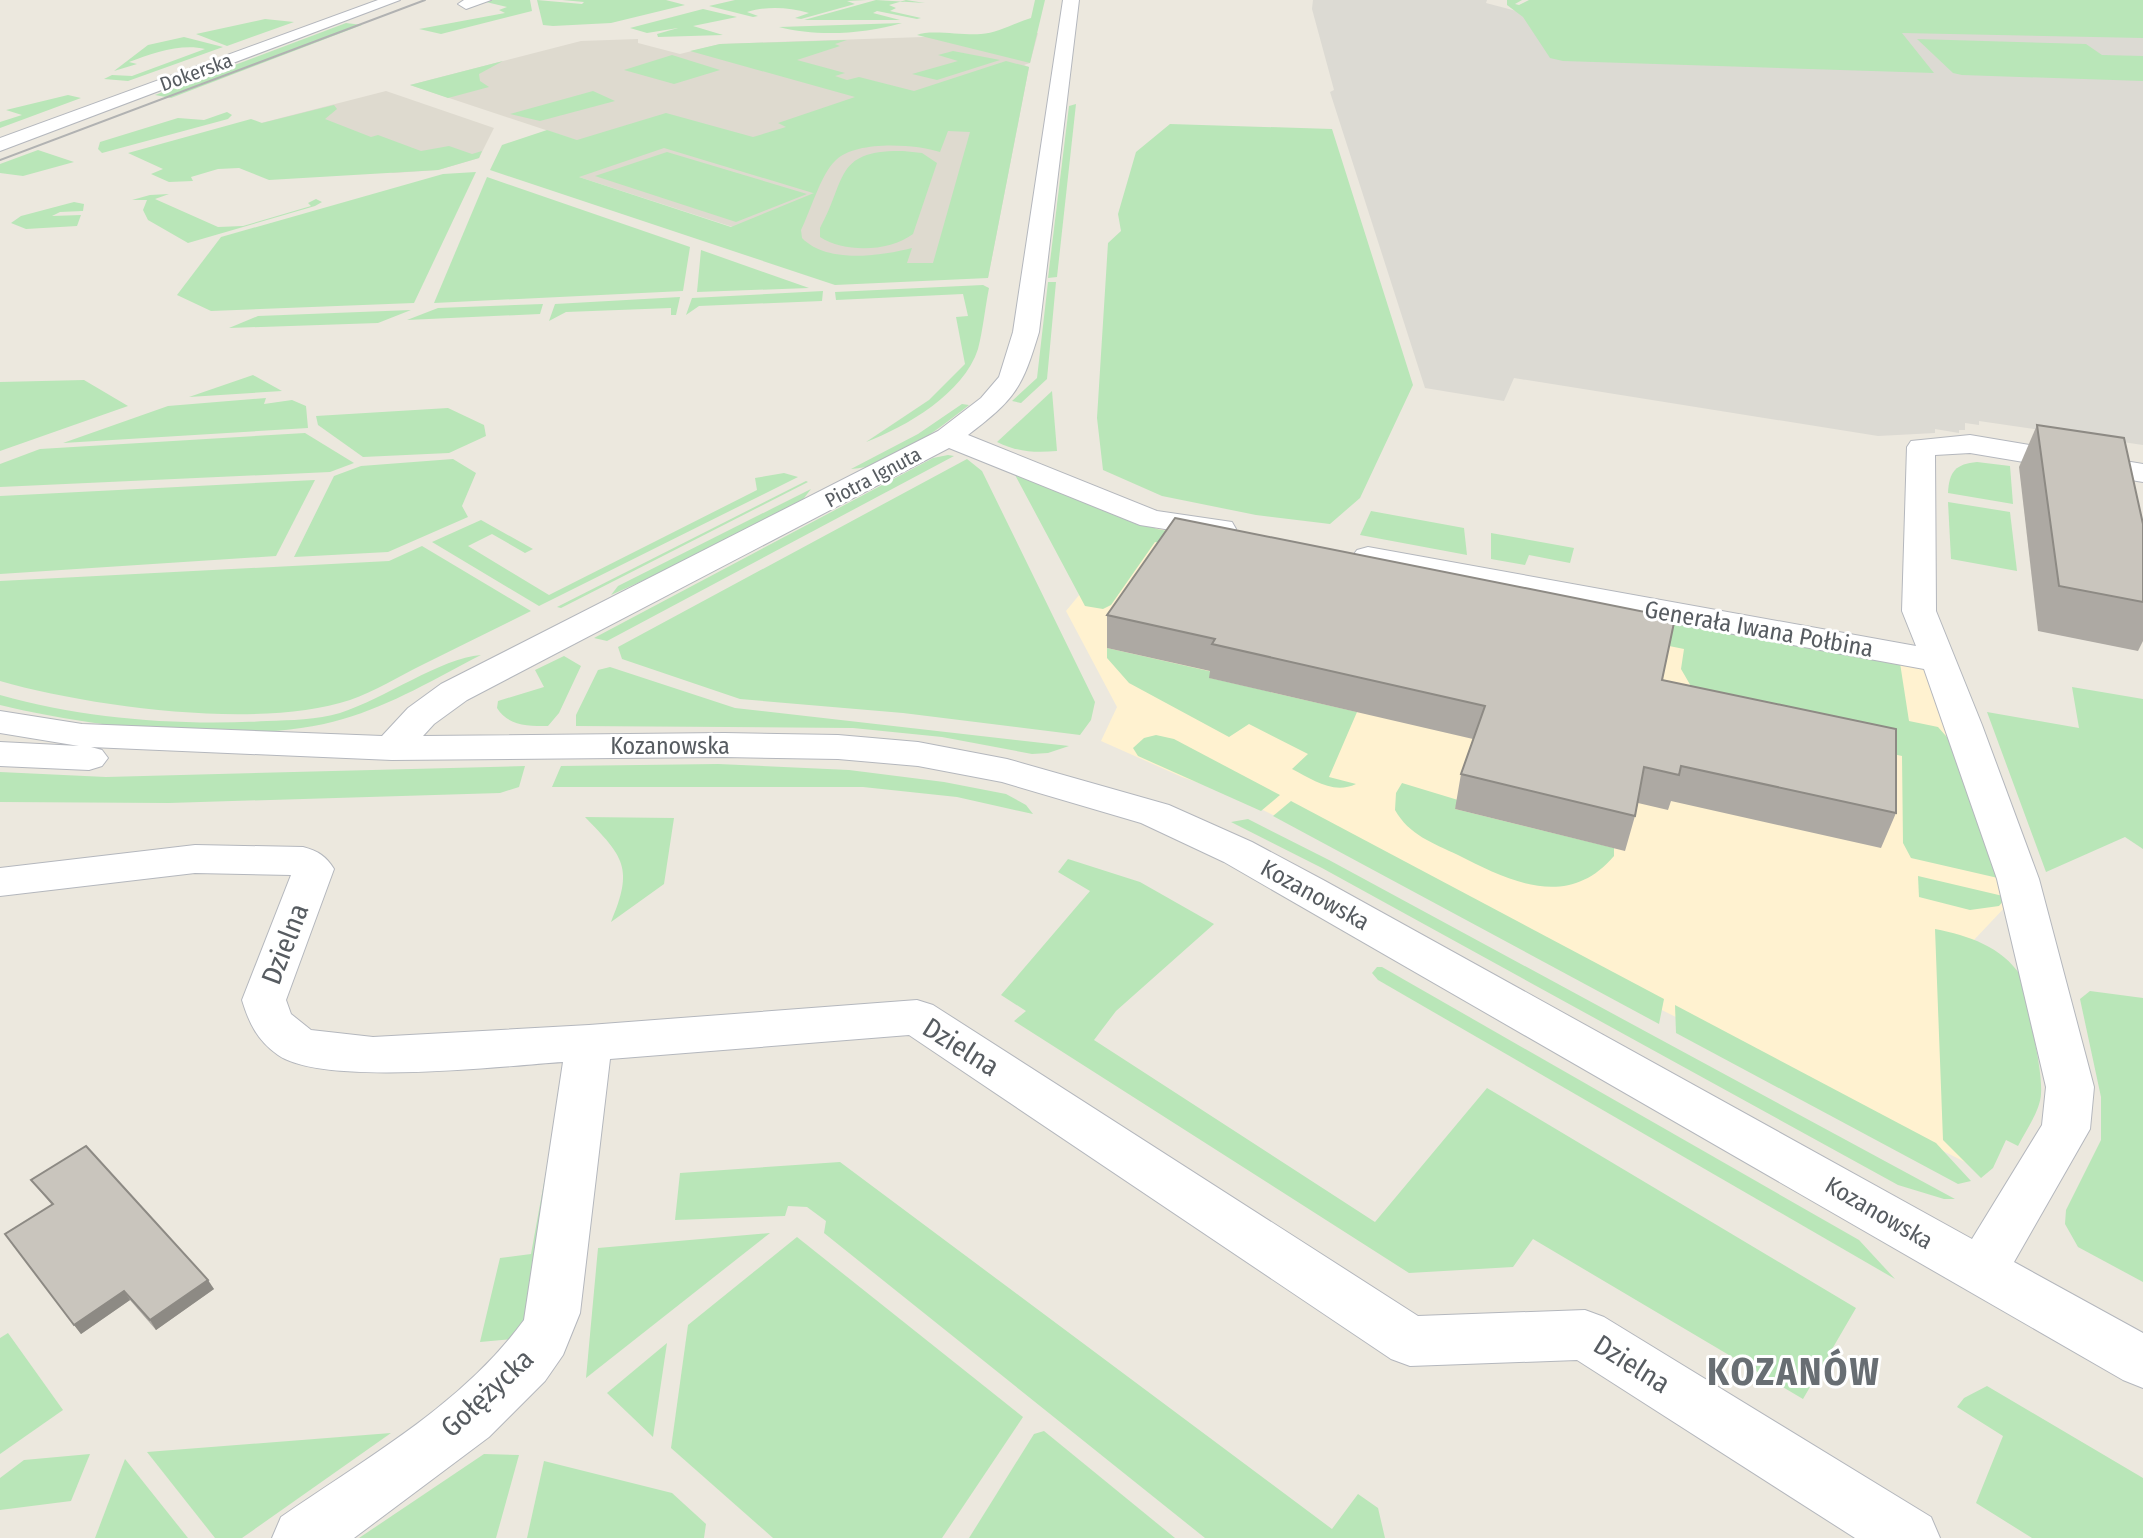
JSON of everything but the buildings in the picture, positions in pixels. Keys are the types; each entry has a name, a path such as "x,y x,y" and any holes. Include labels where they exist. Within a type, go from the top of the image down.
{"street":[{"name":"Dokerska","path":"0,145 392,0"},
{"path":"466,4 483,0"},
{"name":"Piotra Ignuta","path":"392,748 421,716 454,692 754,540 948,437 991,404 1012,378 1026,332 1071,0"},
{"path":"948,437 1151,519 1251,535"},
{"path":"1981,1271 2066,1129 2070,1087 2018,879 1919,611 1921,447 1970,444 2143,473"},
{"name":"Generała Iwana Połbina","path":"1343,552 1940,661"},
{"name":"Kozanowska","path":"0,722 82,735 392,748 838,747 918,754 1007,771 1155,814 1238,852 1310,891 2143,1362"},
{"name":"Kozanowska","path":"0,754 192,761 392,748"},
{"name":"Dzielna","path":"0,882 195,859 303,861 314,869 264,1000 272,1023 296,1044 322,1051 373,1055 589,1043 917,1017 1410,1341 1585,1335 1910,1538"},
{"name":"Gołężycka","path":"302,1538 492,1396 529,1360 546,1334 555,1305 589,1043"}],"shaded area":[{"path":"1313,0 1487,0 1486,3 1555,21 2143,26 2143,445 1979,421 1979,425 1965,423 1965,430 1959,430 1959,433 1935,429 1935,433 1878,436 1514,378 1504,401 1425,388 1330,92 1334,90 1312,9"},
{"path":"1038,33 1030,63 1024,65 1029,67 988,278 806,251 573,175 594,146 410,85 581,41 638,39 638,43 680,54 720,44"},
{"path":"386,91 494,128 479,158 438,170 393,173 261,123"},
{"path":"1140,521 1923,668 1946,722 2007,905 1973,941 1983,1171 1231,794 1182,777 1101,741 1117,707 1066,611"}],"green space":[{"path":"530,0 532,11 441,34 419,29 505,13 499,10 507,7 486,2"},
{"path":"537,0 582,4 584,2 562,0 666,0 685,5 611,23 553,26 543,25"},
{"path":"735,0 867,0 847,1 855,4 801,19 795,18 809,13 778,8 747,12 758,16 753,17 709,6"},
{"path":"876,0 901,2 889,5 896,8 890,11 921,18 877,11 873,13 900,20 804,20"},
{"path":"1035,0 1045,0 1030,63 917,35 993,32 1031,18"},
{"path":"1507,0 1522,0 1515,4 1519,5 1529,0 2143,0 2143,38 1902,33 1934,73 1563,61 1550,58 1523,17 1507,5"},
{"path":"703,9 737,17 693,26 723,35 658,37 657,34 678,28 647,33 630,28"},
{"path":"265,19 294,22 227,46 196,34"},
{"path":"346,23 362,25 171,98 155,95"},
{"path":"902,23 840,33 779,27"},
{"path":"184,37 223,47 128,81 104,79 112,75 132,76 205,49 187,47 167,50 129,62 137,64 114,71 148,45"},
{"path":"1917,39 2086,44 2102,55 2143,56 2143,81 1962,75 1953,73"},
{"path":"847,40 835,44 840,46 797,60 845,73 835,76 847,80 859,77 914,91 1006,61 1029,67 988,278 835,285 490,170 502,145 547,130 577,140 666,113 753,137 786,127 778,123 855,97 690,51 720,44","holes":["948,131 970,132 933,263 907,263 912,248 870,255 840,255 825,252 802,238 801,230 825,175 844,154 886,146 940,152","664,148 813,193 814,193 731,227 579,177"]},
{"path":"953,51 1000,60 937,80 912,74 958,61 938,55"},
{"path":"672,55 720,70 674,84 624,70"},
{"path":"503,61 479,74 480,81 489,87 448,98 410,85"},
{"path":"593,91 615,101 540,121 510,114"},
{"path":"68,95 81,98 0,128 0,122 22,115 6,110"},
{"path":"1076,104 1057,277 1048,278 1069,106"},
{"path":"334,105 337,109 325,119 371,137 378,135 421,151 449,146 472,154 482,151 479,158 438,170 269,180 239,168 218,169 191,177 193,181 169,182 151,174 163,169 128,153 251,119 262,123"},
{"path":"227,112 232,115 228,119 102,153 98,149 100,142 178,118 204,120"},
{"path":"1170,124 1332,129 1413,385 1360,498 1330,524 1256,515 1162,496 1103,470 1097,418 1108,243 1121,231 1118,214 1136,152"},
{"path":"38,150 74,162 23,176 0,173 0,164"},
{"path":"667,152 807,194 736,222 595,176"},
{"path":"881,152 922,153 937,163 913,234 892,244 867,248 842,246 820,237 820,228 840,182 854,162"},
{"path":"476,172 414,303 211,311 177,295 221,237 443,174"},
{"path":"487,177 690,247 683,291 434,303"},
{"path":"169,194 155,199 218,227 243,226 311,206 308,203 316,199 322,202 315,206 188,243 148,220 143,210 147,200 132,200"},
{"path":"74,202 84,204 83,211 60,212 52,216 81,215 77,226 26,229 11,223 21,216"},
{"path":"701,250 809,288 697,292"},
{"path":"1048,282 1056,282 1047,379 1021,403 1012,401 1037,378"},
{"path":"983,285 989,288 980,342 971,365 960,380 915,418 866,442 929,400 965,364 956,317 968,316 963,294 836,300 835,292"},
{"path":"823,291 822,301 699,306 686,315 692,298"},
{"path":"680,297 676,315 671,315 671,308 566,312 549,321 555,304"},
{"path":"543,304 540,314 407,320 438,308"},
{"path":"411,310 378,323 229,328 258,316"},
{"path":"253,375 282,391 189,397"},
{"path":"84,380 128,406 0,451 0,382"},
{"path":"1052,391 1057,451 1027,451 997,442"},
{"path":"266,398 264,404 292,400 306,406 308,428 63,443 168,406"},
{"path":"962,404 969,405 913,445 881,462 851,469 918,434"},
{"path":"448,408 484,425 486,436 449,453 363,457 318,425 316,416"},
{"path":"305,433 354,463 330,472 0,487 0,464 40,449"},
{"path":"954,456 607,641 594,638 933,458"},
{"path":"453,459 476,473 462,506 468,517 388,552 294,557 334,476 361,466"},
{"path":"967,459 982,471 1095,702 1091,720 1080,735 903,713 740,699 622,659 618,647"},
{"path":"1977,462 2010,466 2013,504 1948,493 1955,470"},
{"path":"1013,471 1157,529 1900,663 1909,721 1938,727 1954,745 1998,878 1911,858 1903,843 1902,756 1742,721 1703,707 1681,669 1684,649 1155,542 1111,605 1103,609 1085,606"},
{"path":"784,473 798,477 539,606 432,542 481,520 533,549 525,553 492,534 468,546 549,595 757,490 755,478"},
{"path":"315,480 276,556 0,574 0,496"},
{"path":"806,481 561,608 557,607"},
{"path":"811,489 801,502 684,562 611,595 618,586"},
{"path":"1948,502 2010,512 2017,571 1951,559"},
{"path":"1371,511 1464,528 1467,555 1360,535"},
{"path":"1491,533 1574,548 1570,563 1529,555 1525,565 1491,559"},
{"path":"422,546 531,611 368,692 313,709 224,714 175,712 80,699 0,681 0,581 389,561"},
{"path":"1107,648 1213,672 1210,678 1357,712 1329,777 1356,784 1339,788 1315,781 1292,769 1308,754 1249,724 1229,737 1129,683 1107,658"},
{"path":"481,655 361,713 305,727 263,732 218,733 125,727 0,705 0,695 65,710 132,719 200,722 295,720 340,713 448,663"},
{"path":"564,656 581,666 559,713 548,726 519,724 502,714 497,708 498,701 544,687 535,670"},
{"path":"610,667 735,708 1069,746 1048,753 1032,754 942,737 853,728 576,726 576,715 598,670"},
{"path":"2072,687 2143,699 2143,849 2125,837 2046,872 1987,712 2079,728"},
{"path":"1156,735 1174,739 1280,795 1261,811 1138,756 1133,748 1144,738"},
{"path":"718,764 849,770 944,782 1006,794 1026,805 1033,814 957,797 863,787 552,787 561,766"},
{"path":"525,766 519,787 500,793 169,803 0,802 0,772 106,777"},
{"path":"1402,783 1458,800 1455,809 1614,848 1614,856 1596,873 1558,887 1539,886 1498,874 1431,842 1407,826 1395,810 1396,793"},
{"path":"1291,801 1664,999 1659,1024 1273,816"},
{"path":"585,817 674,818 664,884 611,922 622,888 621,864 609,843"},
{"path":"1248,819 1955,1199 1944,1199 1898,1185 1322,868 1231,822"},
{"path":"1068,859 1140,882 1214,924 1116,1011 1094,1040 1375,1222 1487,1088 1856,1308 1803,1399 1533,1239 1513,1267 1409,1273 1014,1021 1026,1011 1001,995 1090,891 1058,872"},
{"path":"1918,876 2003,896 2004,900 1999,906 1970,910 1919,897"},
{"path":"1935,929 1983,944 2013,966 2021,976 2037,1052 2041,1094 2035,1114 2018,1146 2006,1140 1993,1168 1981,1178 1943,1140"},
{"path":"1377,967 1382,967 1859,1240 1895,1279 1378,980 1372,973"},
{"path":"2090,991 2143,998 2143,1282 2078,1247 2065,1224 2066,1210 2101,1140 2101,1097 2080,999"},
{"path":"1675,1005 1936,1143 1971,1181 1958,1184 1676,1033"},
{"path":"551,1162 539,1299 513,1339 480,1342 500,1258 531,1254 547,1166"},
{"path":"840,1162 1332,1529 1358,1494 1378,1508 1385,1538 1205,1538 824,1233 826,1221 807,1207 788,1206 785,1216 675,1220 680,1173"},
{"path":"770,1233 586,1378 598,1248"},
{"path":"797,1237 1023,1417 942,1538 773,1538 671,1448 688,1325"},
{"path":"8,1333 63,1410 0,1454 0,1338"},
{"path":"667,1343 653,1437 607,1393"},
{"path":"1987,1386 2143,1478 2143,1538 2032,1538 1976,1503 2003,1436 1957,1407 1964,1398"},
{"path":"1044,1431 1175,1538 969,1538 1034,1434"},
{"path":"391,1433 242,1538 215,1538 147,1452"},
{"path":"90,1454 71,1501 0,1510 0,1478 24,1460"},
{"path":"484,1454 519,1455 496,1538 359,1538"},
{"path":"125,1459 188,1538 95,1538"},
{"path":"544,1461 672,1493 706,1524 704,1538 527,1538"}],"tram line":[{"path":"0,160 425,0"}],"district":[{"name":"KOZANÓW","path":"1794,1372"}]}
